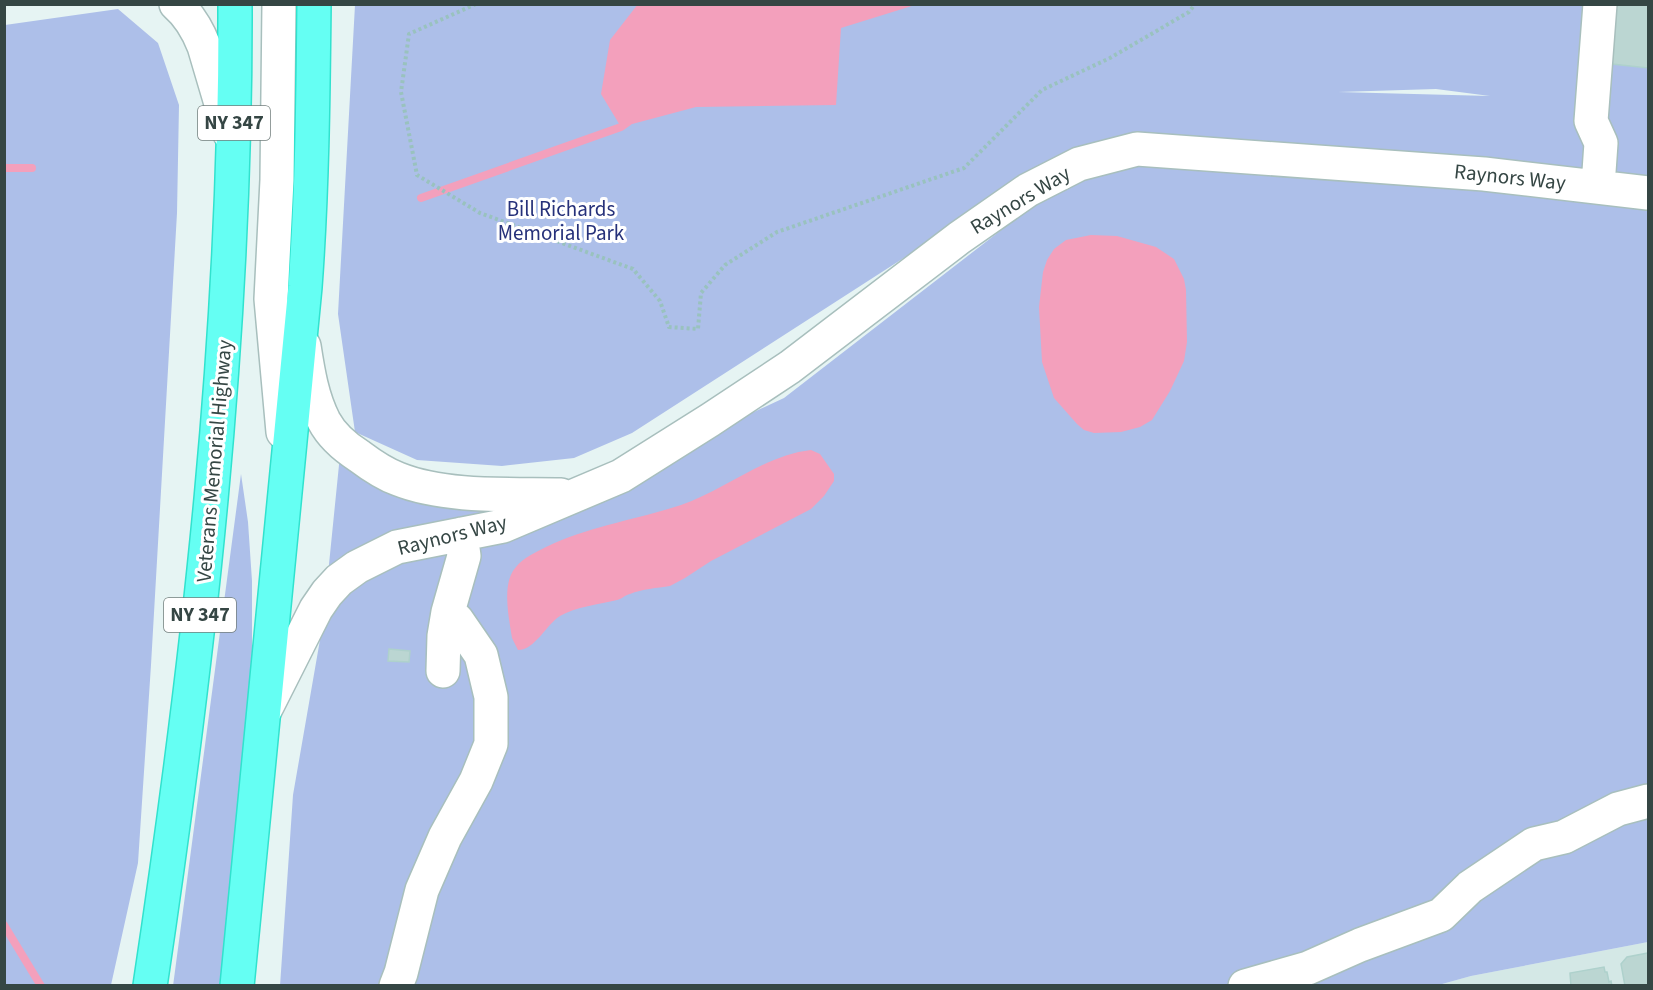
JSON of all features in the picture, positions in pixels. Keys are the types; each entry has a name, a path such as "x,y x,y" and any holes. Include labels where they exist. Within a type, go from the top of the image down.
{"highway":[{"name":"Veterans Memorial Highway","path":"150,986 194,668 215,470 227,298 234,145 235,4"},
{"path":"237,986 302,332 309,240 314,4"}],"street":[{"path":"176,4 190,20 204,46 234,145"},
{"path":"279,4 277,180 271,299 287,481"},
{"path":"1598,186 1601,143 1591,121 1600,4"},
{"name":"Raynors Way","path":"265,710 316,609 339,580 397,547 502,526 621,476 790,367 959,238 1028,190 1078,164 1137,149 1396,167 1598,186 1648,193"},
{"name":"Raynors Way","path":"302,332 311,388 325,422 347,448 381,471 399,480 435,489 489,494 575,496"},
{"path":"442,671 448,612 464,556 461,534"},
{"path":"396,986 422,890 445,837 476,781 491,744 491,697 481,655 457,620 448,612"},
{"path":"1245,986 1308,968 1360,945 1441,915 1470,887 1534,844 1564,837 1618,809 1648,801"}],"path":[{"path":"476,4 409,34 401,92 417,175 480,213 633,269 660,301 669,327 698,329 700,293 725,266 777,232 964,168 1042,90 1110,58 1190,12 1195,4"}],"shaded area":[{"path":"638,4 915,5 841,28 836,105 696,107 621,127 601,94 610,40"},
{"path":"1091,235 1117,236 1156,247 1174,259 1184,279 1186,290 1187,342 1184,361 1170,391 1152,420 1140,427 1121,432 1094,433 1084,430 1077,424 1054,398 1042,362 1039,307 1043,272 1047,260 1054,249 1066,240"},
{"path":"811,450 820,454 834,474 834,481 811,509 711,561 670,586 639,591 619,599 566,613 555,620 530,646 518,650 512,638 507,591 511,574 526,558 562,540 596,528 697,499 777,459"},
{"path":"1648,942 1648,985 1435,986 1471,976"}],"green space":[{"name":"Bill Richards Memorial Park","path":"355,5 1648,5 1648,942 1471,976 1435,986 280,986 293,795 325,611 370,569 505,528 784,398 1110,146 1031,176 632,433 574,458 502,466 417,460 355,432 338,314","holes":["1436,89 1490,96 1338,92"]},
{"path":"118,9 158,43 179,105 177,213 138,863 111,985 5,985 5,25"},
{"path":"340,455 532,504 327,584"},
{"path":"241,474 248,522 252,581 252,657 224,985 173,986"}],"building":[{"path":"1608,4 1648,4 1648,68 1603,63"},
{"path":"389,649 410,651 409,662 388,661"},
{"path":"1648,953 1648,986 1625,986 1621,964 1627,957"},
{"path":"1604,967 1612,986 1571,986 1570,973"}],"waterway":[{"path":"421,198 621,127 628,122"},
{"path":"4,168 32,168"},
{"path":"4,925 41,986"}]}
